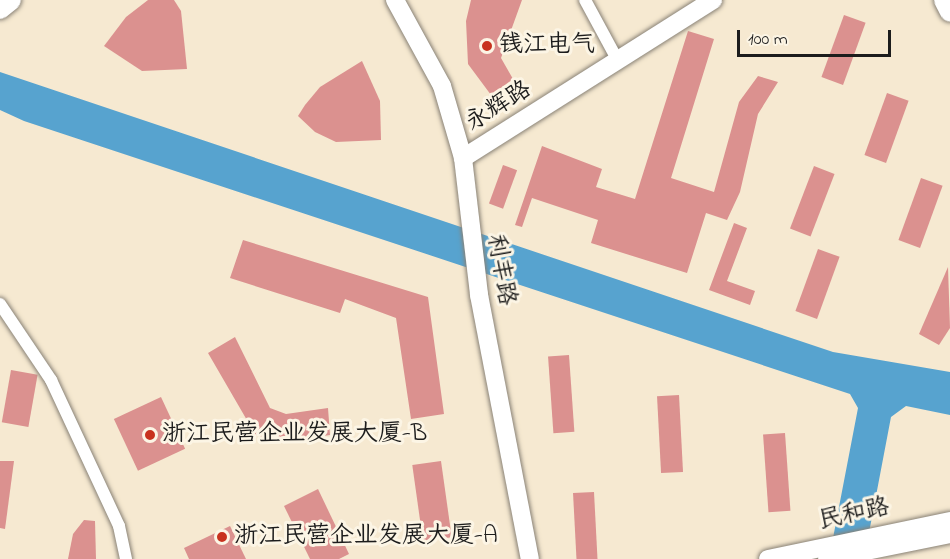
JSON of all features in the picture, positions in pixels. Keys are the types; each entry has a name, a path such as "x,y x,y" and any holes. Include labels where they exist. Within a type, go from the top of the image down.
{"main road":[{"path":"0,9 11,0"},
{"path":"944,0 950,12"}],"street":[{"name":"利丰路","path":"395,0 442,86 463,158 467,219 479,295 530,559"},
{"path":"585,0 618,61"},
{"name":"永辉路","path":"463,158 713,0"},
{"path":"0,304 51,380 119,526 126,559"},
{"name":"民和路","path":"768,559 950,520"},
{"name":"民和路","path":"827,559 878,546 950,534"}],"water":[{"path":"0,72 833,352 950,372 950,415 906,406 891,417 864,559 829,559 858,408 850,394 24,121 0,110"}],"building":[{"path":"148,0 174,0 181,11 187,69 142,71 104,46 126,17"},
{"name":"钱江电气","path":"471,0 522,0 501,58 513,79 491,95 468,64 466,21"},
{"path":"844,15 866,23 843,85 821,77"},
{"path":"688,31 714,39 671,178 714,192 739,102 758,76 778,82 758,114 740,192 727,220 706,213 687,273 591,243 598,220 532,198 522,227 515,225 542,146 602,169 596,187 635,199"},
{"path":"362,61 380,101 381,140 336,142 315,132 298,116 305,105 320,87"},
{"path":"887,93 909,101 886,163 864,155"},
{"path":"503,165 517,170 503,209 489,204"},
{"path":"814,166 835,174 811,236 790,229"},
{"path":"921,178 943,186 920,248 898,240"},
{"path":"734,223 747,228 727,281 755,291 750,305 709,290"},
{"path":"243,240 428,297 444,414 411,419 396,318 345,299 340,313 230,278"},
{"path":"818,249 840,257 817,319 795,311"},
{"path":"948,267 950,328 939,345 919,334"},
{"path":"235,337 270,408 286,414 328,408 330,435 277,443 255,434 208,353"},
{"path":"569,355 574,432 553,433 548,356"},
{"path":"11,370 38,375 28,427 2,422"},
{"path":"679,395 683,472 661,473 657,396"},
{"name":"浙江民营企业发展大厦-B","path":"161,397 185,449 138,471 114,419"},
{"path":"785,433 790,511 768,512 763,435"},
{"path":"0,461 14,461 5,529 0,528"},
{"path":"441,461 452,537 423,541 412,465"},
{"path":"318,489 349,554 339,559 310,559 284,506"},
{"path":"594,492 598,559 576,559 573,493"},
{"path":"84,520 95,521 96,559 68,559 73,534"},
{"name":"浙江民营企业发展大厦-A","path":"230,526 246,559 189,559 184,548"}],"place":[{"name":"钱江电气","path":"487,46"},
{"name":"浙江民营企业发展大厦-B","path":"150,435"},
{"name":"浙江民营企业发展大厦-A","path":"222,537"}]}
